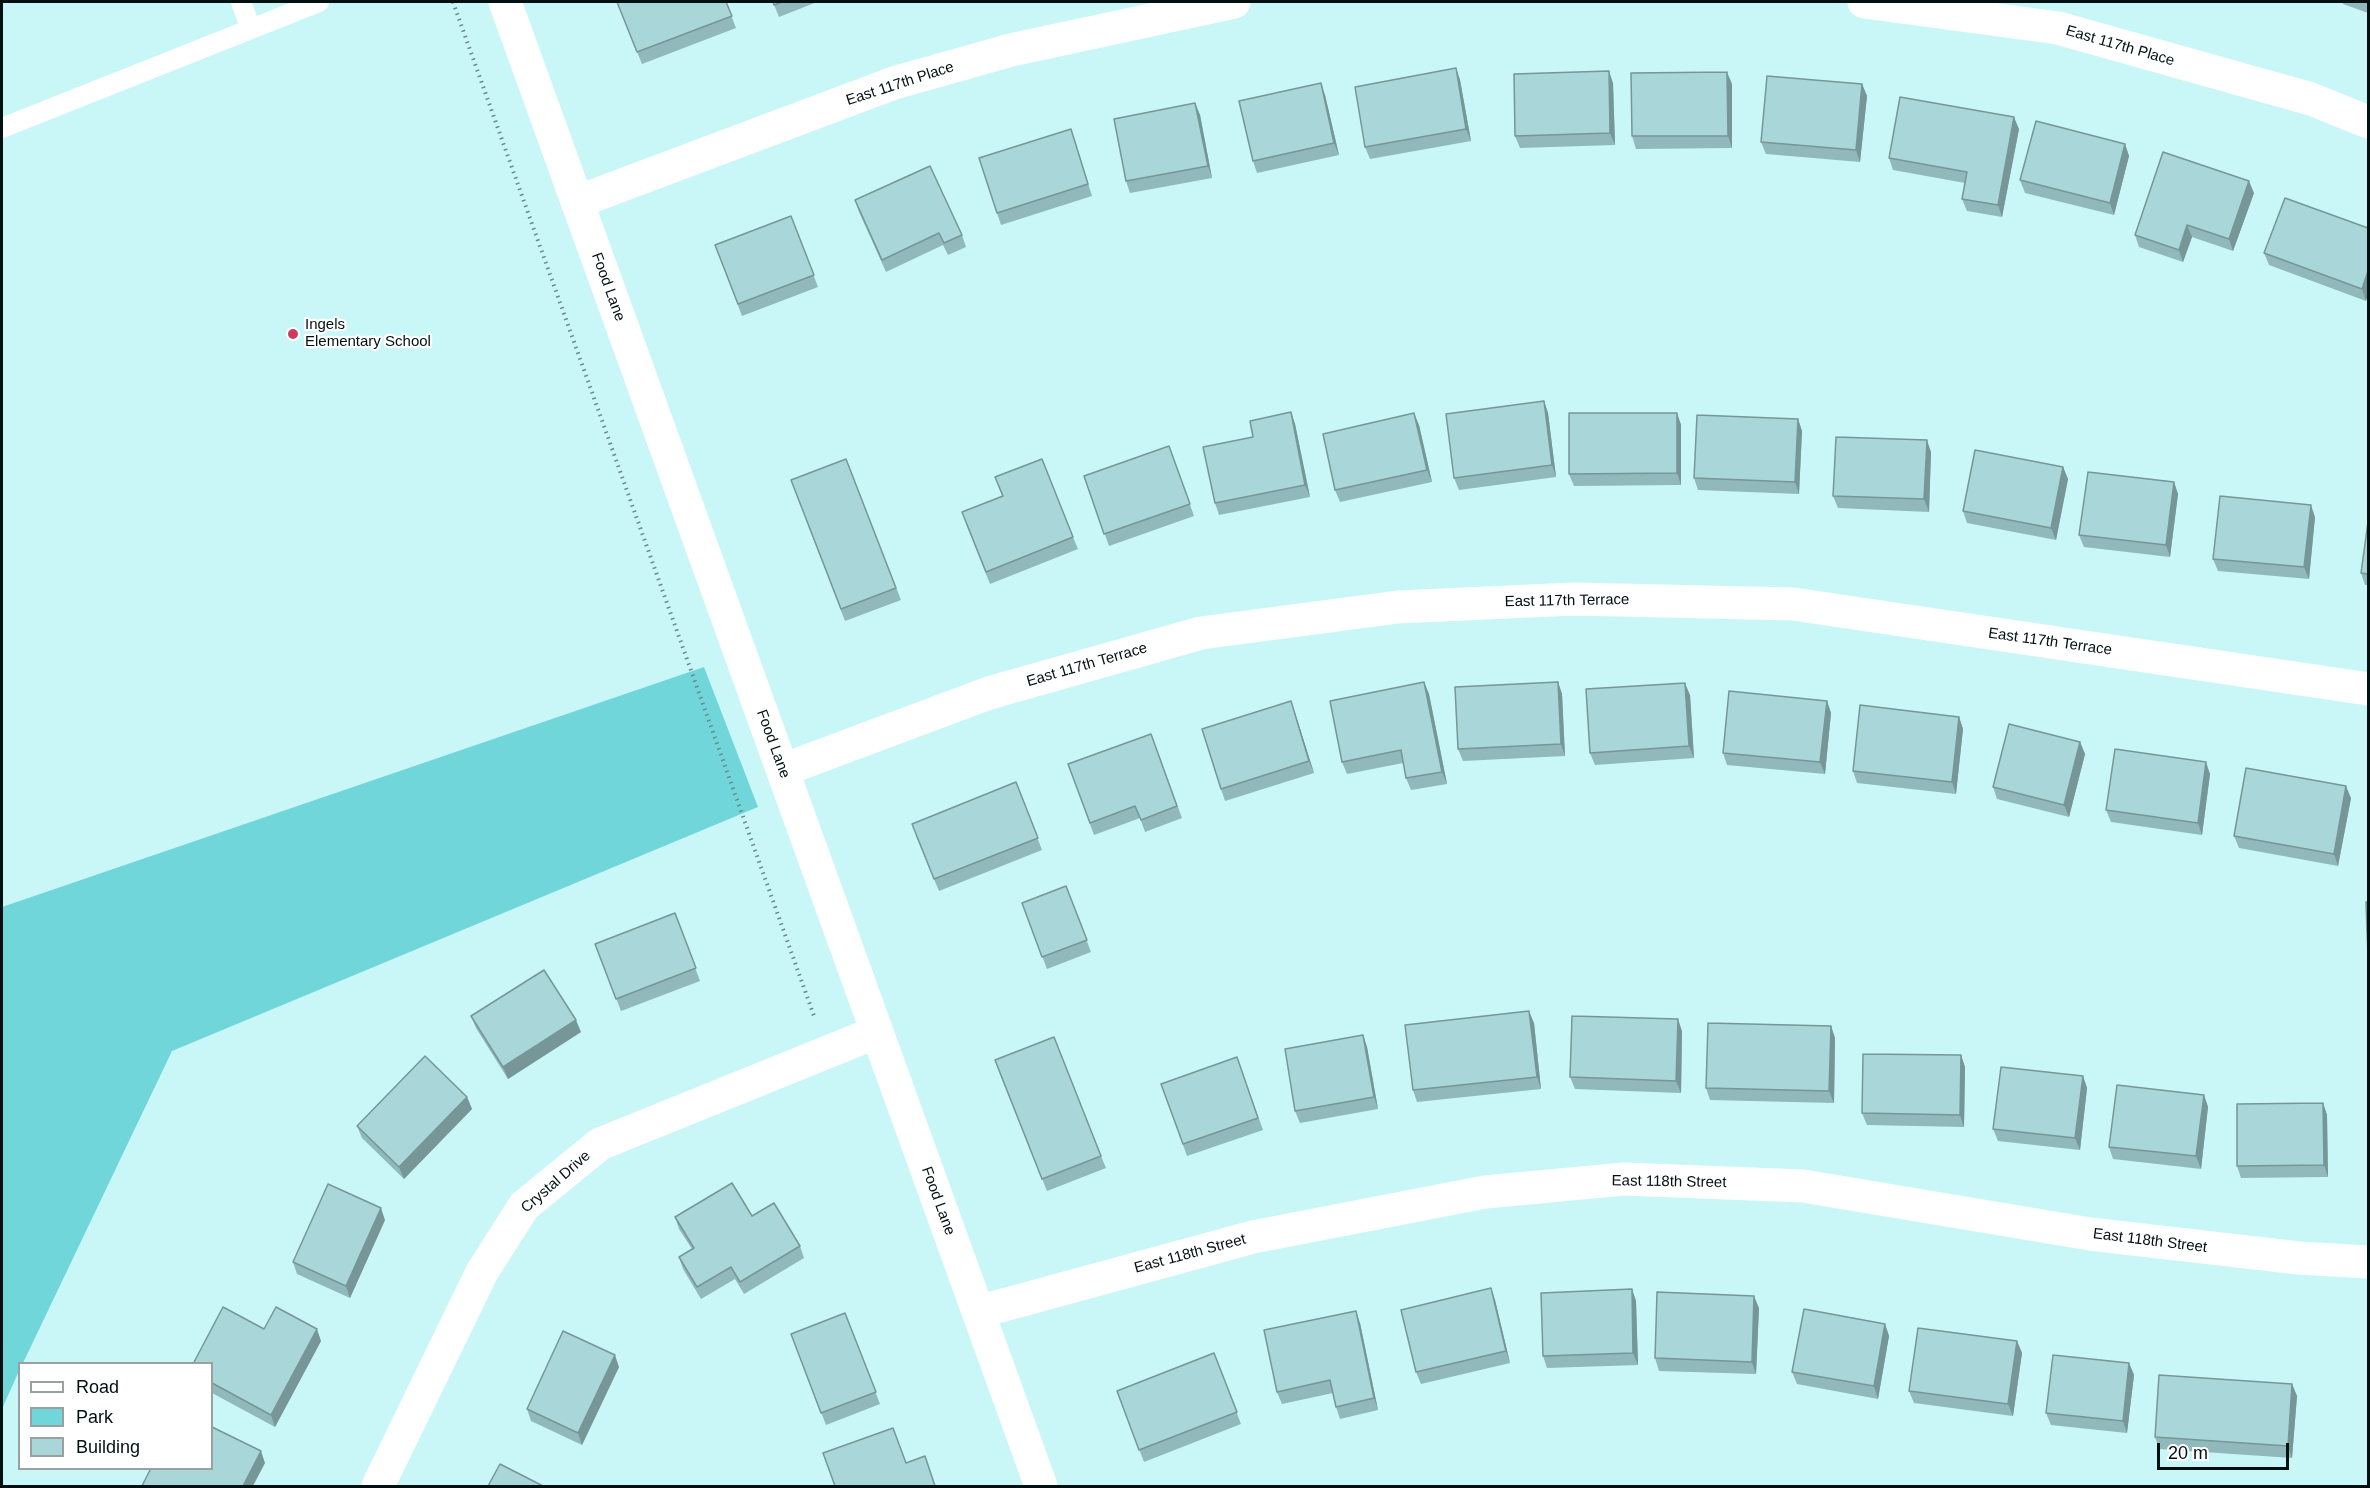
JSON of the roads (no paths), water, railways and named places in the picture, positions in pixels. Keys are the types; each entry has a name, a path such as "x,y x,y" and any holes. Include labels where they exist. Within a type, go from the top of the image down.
{"street":[{"name":"Food Lane","path":"505,2 1041,1486"},
{"name":"East 117th Place","path":"577,202 894,83 1011,50 1233,2"},
{"name":"East 117th Place","path":"1864,2 2058,28 2311,99 2368,122"},
{"name":"East 117th Terrace","path":"783,771 989,693 1202,633 1398,608 1574,598 1793,604 2368,689"},
{"name":"Crystal Drive","path":"378,1486 482,1272 524,1206 600,1144 877,1032"},
{"name":"East 118th Street","path":"978,1312 1252,1237 1485,1192 1624,1179 1803,1186 2090,1234 2300,1258 2368,1262"}],"lane":[{"path":"241,2 251,29"},
{"path":"2,128 320,2"}],"place":[{"name":"Ingels Elementary School","path":"293,334"}]}
